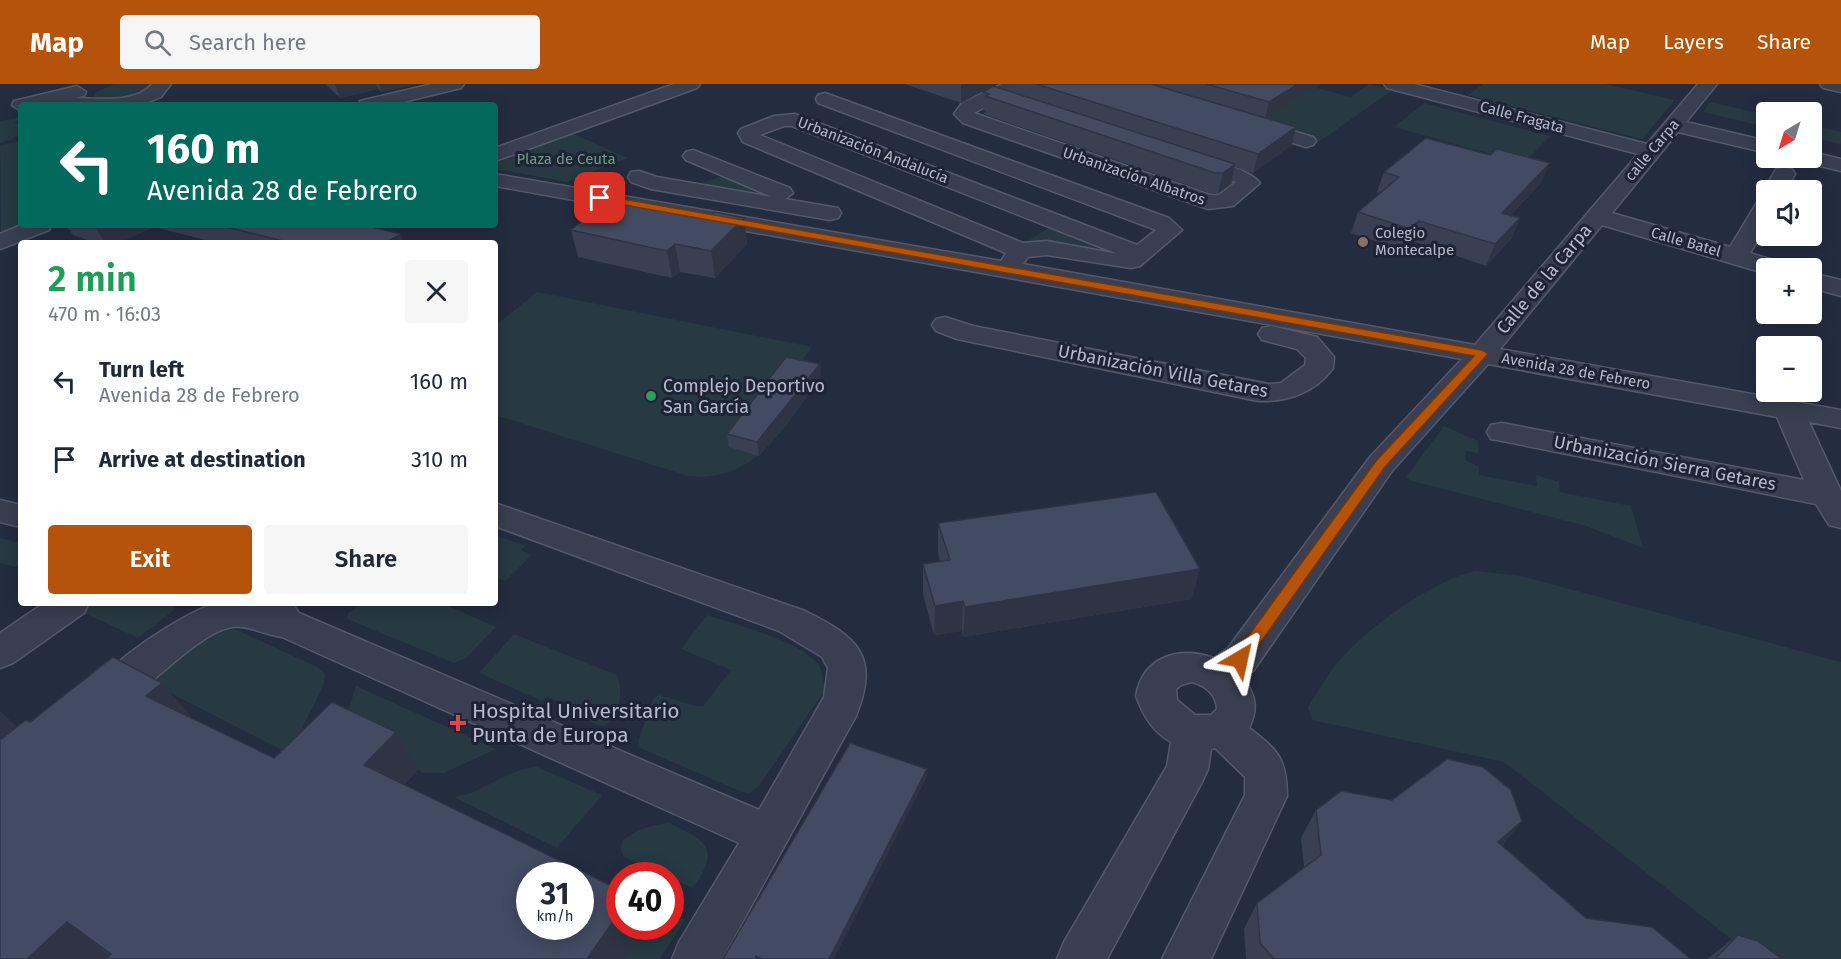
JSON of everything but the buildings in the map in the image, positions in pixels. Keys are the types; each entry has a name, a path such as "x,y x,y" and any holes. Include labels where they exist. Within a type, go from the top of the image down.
{"street":[{"path":"123,102 146,97 158,90 162,84"},
{"path":"380,102 455,84"},
{"path":"498,154 691,84"},
{"name":"Urbanización Albatros","path":"1017,84 965,109 964,114 970,119 1208,202 1225,201 1249,183 1244,178 1175,156"},
{"name":"Calle Fragata","path":"1393,84 1651,151"},
{"name":"calle Carpa","path":"1597,216 1708,84"},
{"path":"1828,84 1841,87"},
{"path":"62,102 95,89"},
{"path":"35,102 95,89 116,102"},
{"path":"992,96 1024,106"},
{"path":"146,97 163,102"},
{"name":"Urbanización Andalucía","path":"825,99 1169,228 1167,236 1140,255 1131,261 1118,261 1047,248 1014,259 750,138 748,133 781,120 795,120 1140,255"},
{"path":"0,110 18,106"},
{"path":"0,116 18,113"},
{"path":"1228,117 1306,141"},
{"path":"1674,125 1756,144"},
{"path":"693,156 830,213 848,223 839,240"},
{"path":"1822,161 1841,165"},
{"path":"639,177 651,183 830,213"},
{"name":"Avenida 28 de Febrero","path":"498,181 839,240 1014,259 1138,301 1482,354 1841,419"},
{"name":"Calle Batel","path":"1597,216 1756,263"},
{"name":"Calle de la Carpa","path":"1218,676 1240,659 1381,464 1482,354 1597,216"},
{"path":"1737,257 1756,223"},
{"path":"0,242 34,228"},
{"path":"1822,283 1841,288"},
{"name":"Urbanización Villa Getares","path":"945,325 966,333 1258,392 1272,393 1296,388 1318,368 1318,352 1298,339 1138,301 1109,310"},
{"path":"1789,410 1832,488"},
{"name":"Urbanización Sierra Getares","path":"1502,432 1832,488"},
{"path":"0,511 18,515"},
{"path":"498,515 792,621 832,644 845,658 850,674 848,692 769,835 696,959"},
{"path":"0,653 67,606"},
{"path":"81,716 200,613 218,616 245,613 278,624 276,613"},
{"path":"276,613 769,835"},
{"path":"1081,959 1207,732 1231,724 1238,705 1231,689 1218,676 1192,667 1179,668 1159,679 1155,688 1155,699 1159,710 1180,728 1207,732 1244,747 1266,771 1266,796 1186,959"}],"green space":[{"path":"114,84 152,84 151,90 124,99 94,97 96,92"},
{"path":"1303,84 1350,97 1369,84 1393,90 1320,141 1222,111"},
{"path":"1483,84 1605,84 1675,100 1642,139 1468,95"},
{"path":"1710,102 1756,112 1756,124 1703,112"},
{"path":"1424,103 1550,136 1524,163 1394,127"},
{"path":"18,118 18,122 12,123 18,123 18,135 0,143 0,121"},
{"path":"1822,127 1841,132 1841,144 1822,140"},
{"name":"Plaza de Ceuta","path":"572,133 627,158 567,182 498,170 498,160"},
{"path":"18,143 18,224 1,232 0,146"},
{"path":"732,173 793,201 695,185"},
{"path":"1054,224 1115,252 1113,255 1022,245"},
{"name":"Complejo Deportivo San García","path":"537,292 812,347 803,359 810,361 805,368 794,371 821,377 782,431 751,461 733,471 712,476 688,476 498,416 498,324"},
{"path":"1444,426 1478,441 1478,453 1466,451 1465,460 1479,467 1479,475 1537,486 1536,475 1559,482 1560,492 1631,506 1643,548 1586,526 1412,481 1406,477"},
{"path":"498,536 526,546 521,550 532,555 505,581 498,578"},
{"path":"0,538 18,543 18,567 0,563"},
{"path":"1475,571 1521,576 1841,662 1841,959 1757,959 1504,762 1312,720 1308,707 1330,672 1366,634 1402,607 1440,584"},
{"path":"90,606 173,606 174,610 138,638 82,612"},
{"path":"360,606 448,606 496,627 466,658 454,663 347,619 348,613"},
{"path":"707,615 786,642 813,658 822,672 825,690 759,786 750,793 742,792 640,748 638,741 653,699 659,695 703,706 731,670 681,649"},
{"path":"224,629 237,630 317,667 325,674 322,687 301,733 324,772 147,681 209,633"},
{"path":"514,634 617,675 620,697 612,719 601,726 561,710 565,705 547,696 542,701 479,673"},
{"path":"356,686 496,749 444,773 422,773 348,711"},
{"path":"537,767 602,795 557,848 454,797 476,791 515,772"},
{"path":"669,823 693,835 706,847 708,855 706,864 693,888 684,884 684,862 635,862 624,857 621,850 622,841 633,833 650,826"},
{"path":"637,940 672,940 660,959 625,959"}],"place":[{"name":"Colegio Montecalpe","path":"1363,242"},
{"name":"Complejo Deportivo San García","path":"651,396"},
{"name":"Hospital Universitario Punta de Europa","path":"458,723"}],"route":[{"path":"600,198 1008,268 1482,354 1381,464 1240,659"}]}
